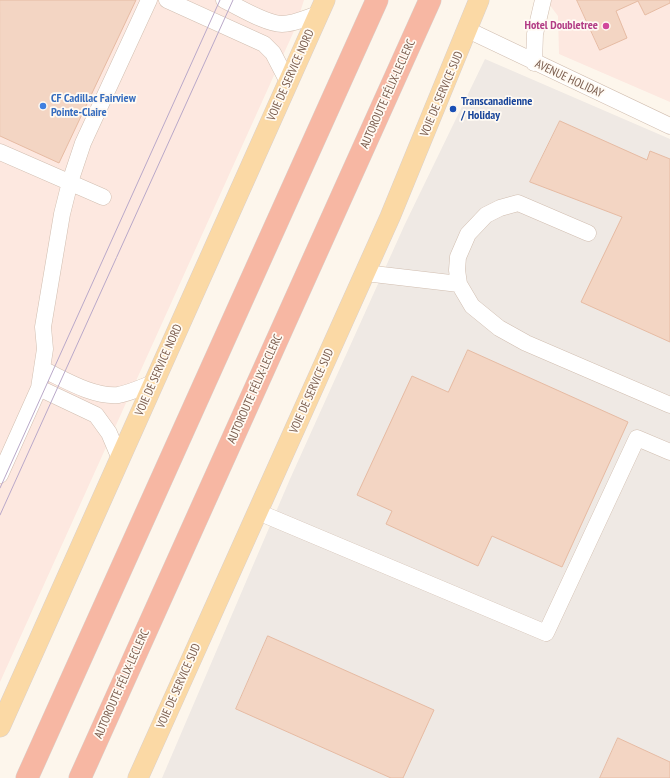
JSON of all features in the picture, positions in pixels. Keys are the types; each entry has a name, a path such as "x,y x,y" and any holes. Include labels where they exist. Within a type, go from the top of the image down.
{"highway":[{"path":"27,778 377,0"},
{"name":"AUTOROUTE FÉLIX-LECLERC","path":"80,778 430,0"}],"main road":[{"name":"VOIE DE SERVICE SUD","path":"138,778 390,217 468,30 479,0"},
{"path":"468,30 489,0"},
{"name":"VOIE DE SERVICE NORD","path":"0,727 321,7"}],"street":[{"path":"0,475 39,388 45,349 43,327 62,214 70,182 83,143 149,0"},
{"path":"167,0 264,44 273,52 288,82"},
{"path":"224,0 280,24 292,22 321,7"},
{"path":"534,63 535,34 543,0"},
{"name":"AVENUE HOLIDAY","path":"468,30 534,63 670,126"},
{"path":"0,152 103,197"},
{"path":"588,233 518,203 500,208 486,215 468,234 458,257 456,270 460,284 472,306 498,328 526,343 670,405"},
{"path":"365,273 460,284"},
{"path":"42,369 84,388 105,394 127,393 154,383"},
{"path":"39,388 96,415 109,433 120,459"},
{"path":"258,512 546,633 637,438 670,452"}],"shaded area":[{"path":"0,0 304,0 294,31 0,682"},
{"path":"546,0 670,0 670,102 559,54 558,16"},
{"path":"485,59 670,139 670,778 162,778 290,479 405,224"}],"building":[{"name":"CF Cadillac Fairview Pointe-Claire","path":"0,0 136,0 59,163 0,136"},
{"name":"Hotel Doubletree","path":"577,0 670,0 670,3 645,15 638,1 616,11 627,38 600,50"},
{"path":"560,121 647,160 650,151 670,159 670,342 581,302 622,217 530,182"},
{"path":"468,350 628,422 562,567 492,536 478,566 386,524 392,511 357,495 412,376 448,392"},
{"path":"268,636 434,710 403,778 391,778 236,709"},
{"path":"618,738 670,762 670,778 600,778"}],"tram line":[{"path":"0,488 220,0"},
{"path":"0,515 233,0"}],"place":[{"name":"Hotel Doubletree","path":"606,26"},
{"name":"CF Cadillac Fairview Pointe-Claire","path":"43,106"},
{"name":"Transcanadienne / Holiday","path":"453,109"}]}
